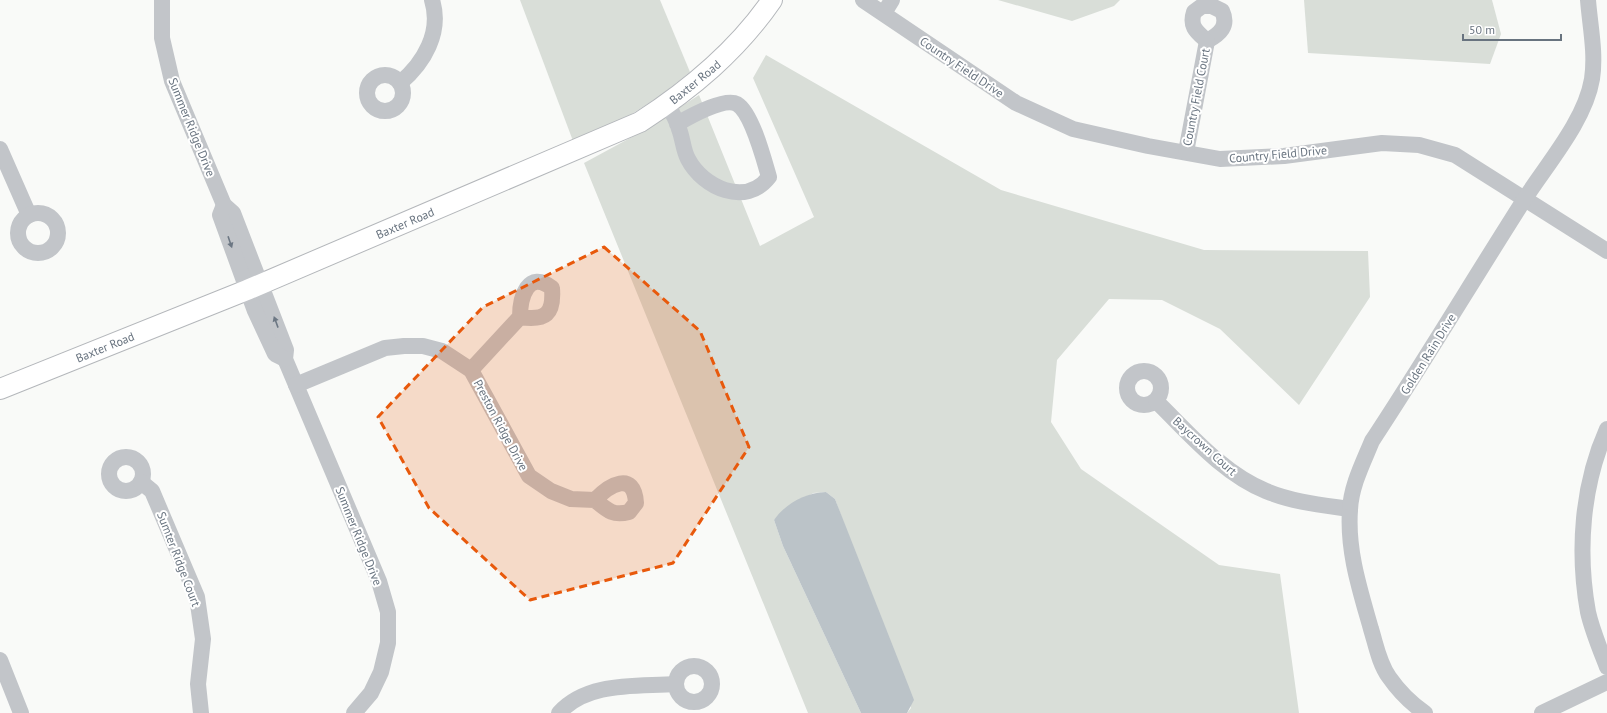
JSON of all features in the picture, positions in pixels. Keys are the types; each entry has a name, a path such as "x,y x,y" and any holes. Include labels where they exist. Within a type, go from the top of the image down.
{"main road":[{"name":"Baxter Road","path":"0,389 254,287 640,122 668,104 718,64 757,22 772,0"}],"street":[{"name":"Summer Ridge Drive","path":"162,0 162,38 172,82 224,205 233,213 254,287 286,350 285,359 379,581 388,612 388,643 381,672 371,693 354,713"},
{"path":"400,83 412,73 425,57 435,24 432,0"},
{"name":"Country Field Drive","path":"863,0 888,7 1016,103 1049,119 1095,135 1220,159 1252,159 1382,143 1419,145 1455,155 1607,251"},
{"name":"Golden Rain Drive","path":"1425,713 1405,696 1389,677 1379,658 1354,564 1349,533 1350,509 1355,483 1372,442 1524,199 1567,135 1584,104 1592,79 1593,53 1588,0"},
{"name":"Country Field Court","path":"1186,152 1207,41"},
{"path":"668,104 677,124 688,159 699,173 716,186 726,192 740,193 754,190 764,183 769,177 755,133 743,110 736,104 726,103 713,106 677,124"},
{"path":"0,150 29,215"},
{"path":"471,370 520,317"},
{"name":"Preston Ridge Drive","path":"296,385 385,348 423,346 442,351 471,370 529,476 551,491 571,499 595,500"},
{"name":"Baycrown Court","path":"1156,401 1228,470 1248,482 1266,492 1289,499 1350,509"},
{"path":"1607,428 1593,467 1586,502 1583,564 1589,613 1607,667"},
{"name":"Sumter Ridge Court","path":"141,482 152,491 197,598 202,639 198,684 201,713"},
{"path":"0,660 21,713"},
{"path":"1542,713 1607,682"},
{"path":"559,713 565,707 590,692 613,688 676,684"}],"highlighted area":[{"path":"604,247 700,331 749,447 673,563 530,600 429,508 378,417 483,307"}],"shaded area":[{"path":"520,0 660,0 690,72 660,96 624,119 573,141"},
{"path":"998,0 1120,0 1114,6 1072,21"},
{"path":"1304,0 1492,0 1501,34 1490,64 1308,53"},
{"path":"766,55 1001,190 1204,250 1368,251 1370,297 1299,405 1220,329 1162,300 1109,299 1057,360 1051,422 1081,469 1219,565 1280,574 1299,713 907,713 911,708 835,499 826,492 813,493 774,520 783,546 861,713 808,713 584,163 643,131 699,95 760,246 814,217 753,78"},
{"path":"826,492 835,499 914,700 907,713 861,713 783,546 774,520 784,509 797,500 811,494"}]}
